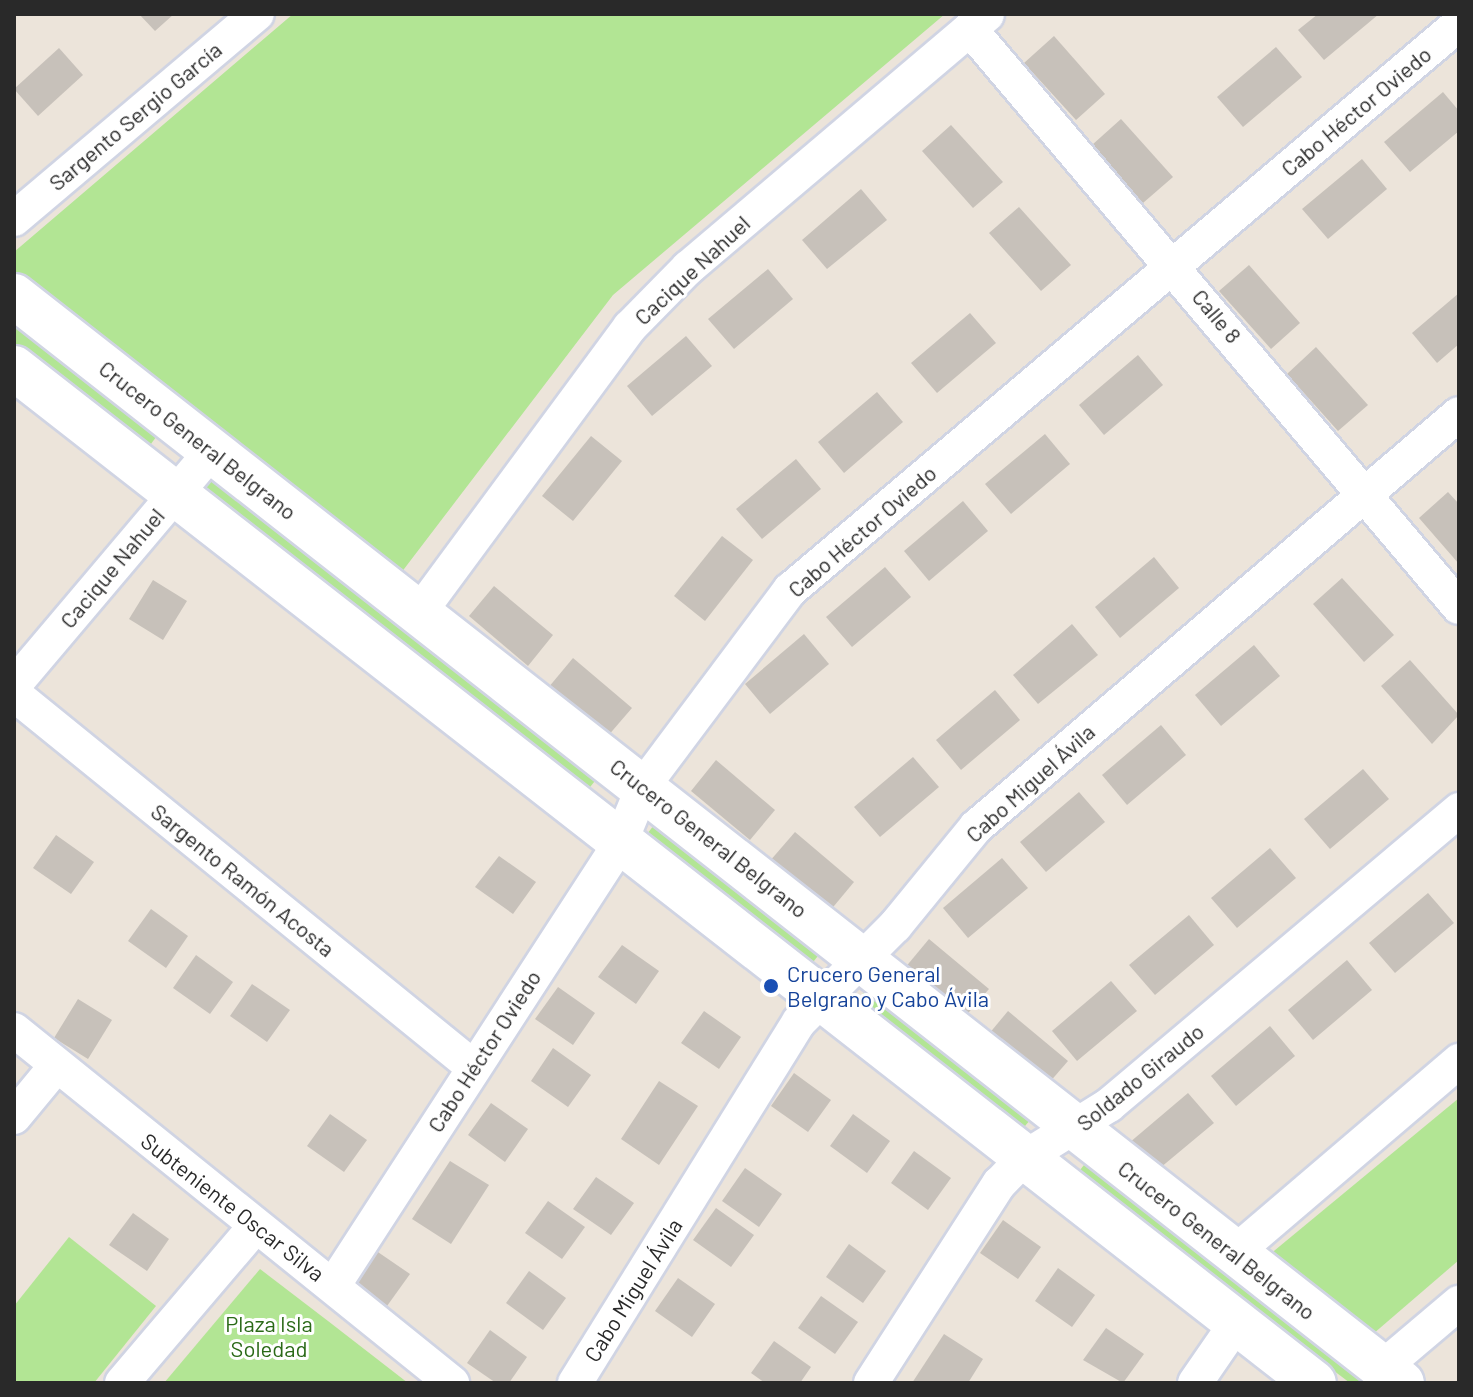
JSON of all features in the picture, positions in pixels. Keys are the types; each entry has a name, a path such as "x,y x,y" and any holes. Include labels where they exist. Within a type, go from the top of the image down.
{"street":[{"name":"Sargento Sergio García","path":"14,219 257,14"},
{"name":"Calle 8","path":"979,21 1174,265 1459,607"},
{"name":"Cacique Nahuel","path":"419,613 630,327 688,268 979,21"},
{"name":"Cabo Héctor Oviedo","path":"333,1286 472,1066 619,845 644,785 790,590 1459,24"},
{"name":"Crucero General Belgrano","path":"14,296 644,785 1232,1255 1392,1376"},
{"path":"14,368 619,845 824,998 1314,1383"},
{"name":"Cabo Miguel Ávila","path":"575,1383 799,1022 862,960 976,827 1459,414"},
{"name":"Cacique Nahuel","path":"14,685 212,451"},
{"name":"Sargento Ramón Acosta","path":"14,694 472,1066"},
{"name":"Soldado Giraudo","path":"871,1383 999,1184 1024,1158 1078,1129 1459,810"},
{"name":"Subteniente Oscar Silva","path":"14,1030 452,1383"},
{"path":"1232,1255 1459,1061"},
{"path":"14,1117 56,1066"},
{"path":"122,1383 255,1227"},
{"path":"1392,1376 1459,1303"},
{"path":"1195,1383 1237,1322"}],"green space":[{"path":"293,14 945,14 613,295 401,573 14,274 14,252"},
{"path":"14,321 159,433 148,448 14,344"},
{"path":"211,473 598,777 587,791 200,487"},
{"path":"658,820 821,952 810,966 647,834"},
{"path":"868,987 1031,1119 1019,1133 857,1001"},
{"path":"1459,1098 1459,1260 1373,1334 1268,1256"},
{"path":"1088,1160 1380,1383 1350,1383 1076,1175"},
{"path":"69,1237 156,1306 94,1383 14,1383 14,1306"},
{"name":"Plaza Isla Soledad","path":"260,1269 328,1321 408,1383 164,1383"}],"building":[{"path":"139,14 174,14 155,31"},
{"path":"1318,14 1379,14 1324,60 1298,30"},
{"path":"1054,36 1105,94 1076,120 1024,63"},
{"path":"1276,47 1302,77 1243,127 1217,97"},
{"path":"59,48 83,75 38,116 14,89"},
{"path":"1443,92 1459,111 1459,131 1410,172 1384,142"},
{"path":"1121,119 1173,177 1143,203 1092,145"},
{"path":"951,125 1003,182 973,208 922,151"},
{"path":"1362,159 1387,189 1328,239 1302,209"},
{"path":"861,189 887,220 827,269 802,240"},
{"path":"1019,207 1071,265 1041,291 989,233"},
{"path":"1249,265 1300,323 1271,349 1219,291"},
{"path":"768,269 793,299 734,349 708,319"},
{"path":"1459,293 1459,344 1437,363 1412,333"},
{"path":"970,313 996,343 937,393 911,363"},
{"path":"686,336 712,366 652,416 627,386"},
{"path":"1316,347 1368,405 1338,431 1287,374"},
{"path":"1138,355 1163,385 1104,435 1079,405"},
{"path":"877,392 903,422 844,473 818,442"},
{"path":"1045,434 1070,464 1011,514 985,484"},
{"path":"591,436 622,461 573,521 542,496"},
{"path":"796,459 821,489 762,539 736,509"},
{"path":"1448,492 1459,504 1459,564 1419,518"},
{"path":"963,501 988,531 929,581 904,551"},
{"path":"722,536 753,560 705,621 674,596"},
{"path":"1154,557 1179,588 1120,638 1095,607"},
{"path":"885,567 911,597 852,647 826,617"},
{"path":"1342,578 1394,635 1364,662 1313,604"},
{"path":"153,580 187,601 163,640 129,619"},
{"path":"494,586 553,635 528,666 469,616"},
{"path":"1072,624 1098,655 1038,704 1013,675"},
{"path":"804,634 829,664 770,714 745,684"},
{"path":"1254,645 1280,676 1221,726 1195,695"},
{"path":"573,658 632,708 607,737 548,688"},
{"path":"1410,660 1459,715 1432,744 1381,686"},
{"path":"995,690 1020,720 961,770 936,740"},
{"path":"1161,725 1186,755 1127,805 1102,775"},
{"path":"913,757 939,787 880,837 854,807"},
{"path":"716,760 775,810 750,840 691,791"},
{"path":"1363,769 1389,799 1330,849 1304,819"},
{"path":"1079,792 1105,822 1046,872 1020,842"},
{"path":"795,832 854,882 829,912 769,862"},
{"path":"56,835 94,862 71,894 33,868"},
{"path":"1270,848 1296,878 1237,928 1211,898"},
{"path":"499,856 536,882 513,914 475,887"},
{"path":"1002,858 1028,888 968,938 943,908"},
{"path":"1428,893 1454,923 1395,973 1369,943"},
{"path":"151,909 188,936 166,968 128,941"},
{"path":"1189,915 1214,945 1155,995 1129,965"},
{"path":"929,939 989,989 963,1019 904,969"},
{"path":"622,945 659,971 636,1004 598,977"},
{"path":"196,955 233,982 210,1014 173,988"},
{"path":"1347,960 1372,990 1313,1040 1288,1010"},
{"path":"1111,981 1137,1011 1077,1061 1052,1031"},
{"path":"252,984 290,1010 267,1042 230,1016"},
{"path":"558,987 595,1013 573,1045 535,1019"},
{"path":"78,999 112,1020 88,1059 54,1038"},
{"path":"704,1011 741,1037 719,1069 681,1043"},
{"path":"1008,1011 1068,1061 1042,1091 983,1041"},
{"path":"1270,1026 1295,1056 1236,1106 1211,1076"},
{"path":"553,1048 591,1075 568,1107 531,1081"},
{"path":"794,1073 831,1100 808,1132 771,1106"},
{"path":"659,1081 698,1106 659,1165 621,1139"},
{"path":"1188,1093 1214,1123 1154,1173 1129,1143"},
{"path":"491,1103 528,1129 505,1162 468,1135"},
{"path":"330,1114 367,1140 344,1172 307,1146"},
{"path":"853,1114 890,1141 867,1173 830,1146"},
{"path":"914,1151 951,1178 928,1210 891,1183"},
{"path":"450,1161 489,1185 451,1244 412,1219"},
{"path":"745,1168 782,1194 759,1227 722,1201"},
{"path":"596,1177 634,1203 611,1235 573,1209"},
{"path":"548,1201 585,1227 562,1259 525,1233"},
{"path":"716,1208 754,1235 731,1267 693,1240"},
{"path":"133,1213 169,1239 147,1271 109,1245"},
{"path":"1003,1220 1041,1247 1018,1279 980,1253"},
{"path":"849,1244 886,1271 863,1303 826,1277"},
{"path":"372,1248 410,1274 387,1306 350,1280"},
{"path":"1058,1268 1095,1295 1072,1327 1035,1301"},
{"path":"529,1271 566,1298 543,1330 506,1303"},
{"path":"678,1278 715,1304 692,1337 655,1311"},
{"path":"821,1296 858,1322 835,1354 798,1328"},
{"path":"1106,1328 1144,1354 1123,1383 1083,1360"},
{"path":"490,1330 527,1357 509,1383 496,1383 467,1363"},
{"path":"944,1334 983,1359 968,1383 912,1383"},
{"path":"774,1341 811,1367 800,1383 765,1383 751,1373"}],"place":[{"name":"Crucero General Belgrano y Cabo Ávila","path":"771,986"}]}
